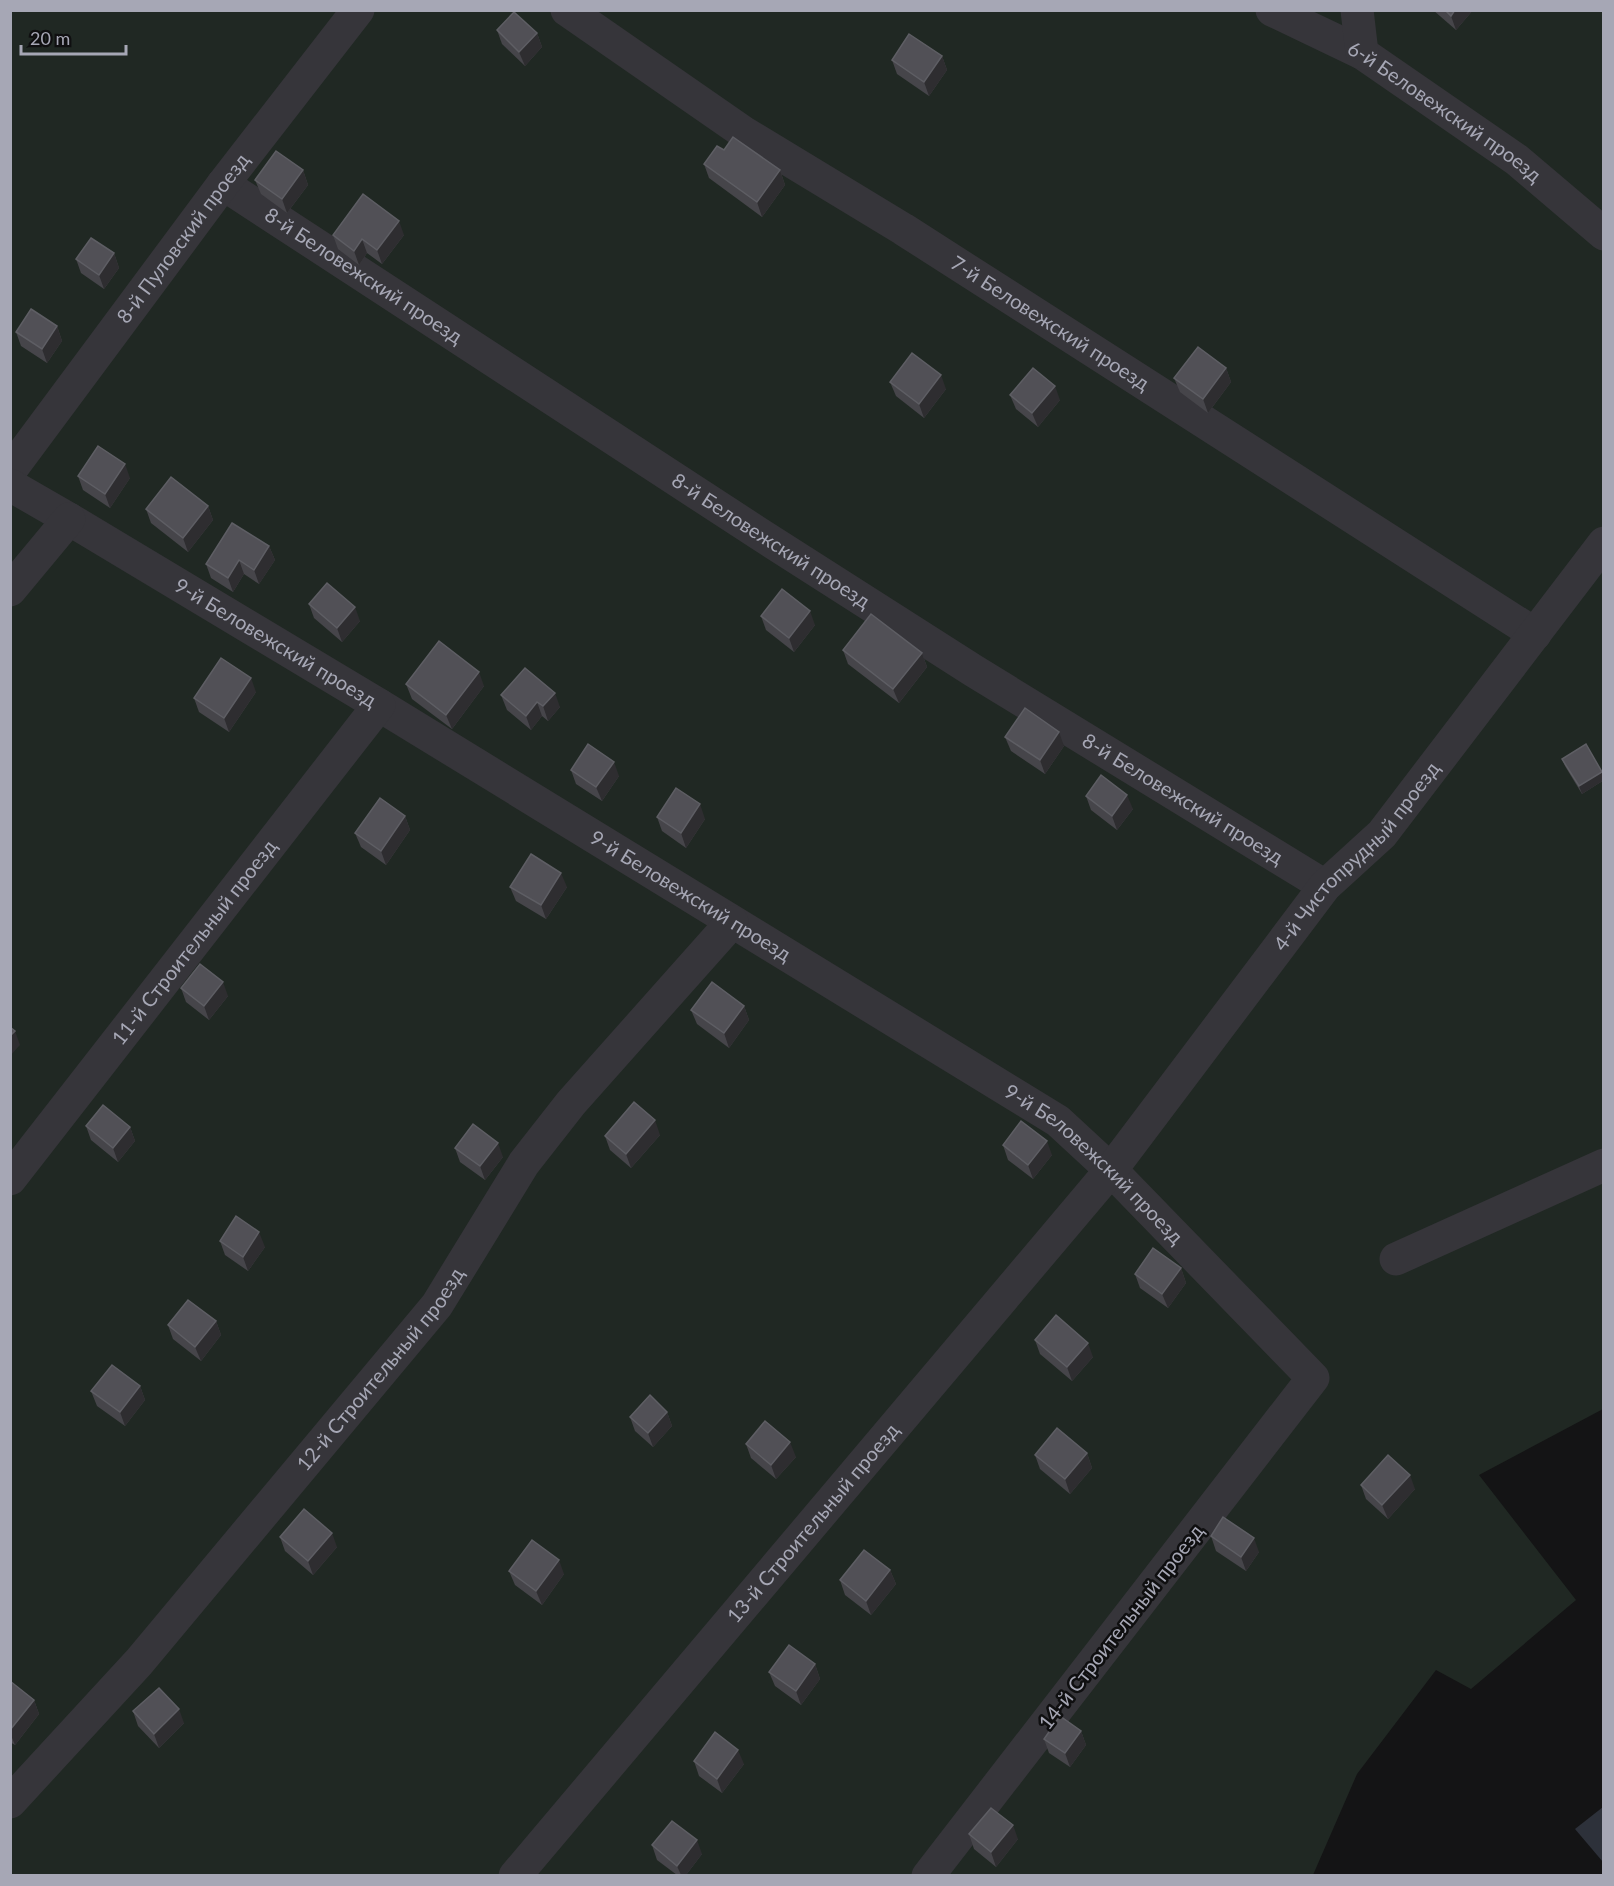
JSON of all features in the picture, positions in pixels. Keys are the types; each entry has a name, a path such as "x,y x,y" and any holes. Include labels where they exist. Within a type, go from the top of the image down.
{"lane":[{"name":"8-й Пуловский проезд","path":"10,471 223,184 358,10"},
{"name":"7-й Беловежский проезд","path":"567,10 743,132 903,229 1535,634"},
{"name":"6-й Беловежский проезд","path":"1272,10 1362,53 1517,160 1604,234"},
{"path":"1357,10 1362,53"},
{"name":"8-й Беловежский проезд","path":"223,184 974,671 1325,886"},
{"name":"9-й Беловежский проезд","path":"10,485 379,705 1058,1121 1111,1170 1313,1378"},
{"path":"10,590 69,519"},
{"name":"4-й Чистопрудный проезд","path":"1111,1170 1325,886 1382,834 1604,543"},
{"name":"11-й Строительный проезд","path":"10,1179 379,705"},
{"name":"12-й Строительный проезд","path":"10,1802 139,1662 437,1305 524,1162 571,1103 732,922"},
{"path":"1396,1259 1604,1165"},
{"name":"13-й Строительный проезд","path":"515,1875 1111,1170"},
{"name":"14-й Строительный проезд","path":"928,1875 1313,1378"}],"shaded area":[{"path":"11,11 1603,11 1603,1409 1479,1475 1576,1600 1471,1689 1436,1670 1357,1774 1313,1875 11,1876"},
{"path":"1603,1807 1603,1862 1575,1829"}],"building":[{"path":"1445,10 1455,10 1451,16"},
{"path":"514,12 537,33 519,52 497,30"},
{"path":"909,34 942,56 924,82 892,60"},
{"path":"733,137 780,170 757,202 704,164 717,146 724,150"},
{"path":"276,151 303,170 282,199 255,180"},
{"path":"363,194 399,221 377,250 362,239 354,251 333,235"},
{"path":"91,238 114,253 99,275 76,259"},
{"path":"31,309 57,326 42,349 16,332"},
{"path":"1198,347 1226,368 1203,399 1174,378"},
{"path":"912,353 941,375 919,404 890,382"},
{"path":"1033,368 1055,386 1032,413 1010,395"},
{"path":"98,446 125,464 105,494 78,476"},
{"path":"171,477 208,506 183,538 146,509"},
{"path":"232,523 269,546 254,570 239,560 228,578 206,564"},
{"path":"327,583 355,607 337,628 309,604"},
{"path":"782,589 810,611 789,638 761,616"},
{"path":"871,614 922,653 893,689 843,650"},
{"path":"439,641 479,672 446,715 406,684"},
{"path":"221,658 251,678 224,718 194,698"},
{"path":"525,668 555,693 543,706 537,702 526,716 501,695"},
{"path":"1025,708 1059,732 1040,760 1005,737"},
{"path":"588,744 614,762 596,787 571,770"},
{"path":"1586,744 1602,772 1579,786 1562,759"},
{"path":"1101,775 1127,795 1112,816 1086,796"},
{"path":"676,788 700,804 681,833 657,817"},
{"path":"380,798 405,816 381,851 355,833"},
{"path":"531,854 561,873 541,905 510,887"},
{"path":"200,964 223,982 204,1006 181,988"},
{"path":"712,982 744,1006 724,1033 691,1010"},
{"path":"634,1102 655,1120 626,1154 605,1136"},
{"path":"103,1105 130,1127 113,1148 86,1126"},
{"path":"1021,1121 1047,1141 1028,1165 1003,1145"},
{"path":"473,1124 498,1143 480,1166 455,1148"},
{"path":"236,1216 259,1232 243,1257 220,1241"},
{"path":"1153,1248 1181,1268 1162,1294 1135,1274"},
{"path":"188,1300 216,1321 195,1347 168,1325"},
{"path":"1056,1315 1088,1343 1067,1367 1035,1340"},
{"path":"112,1365 140,1386 120,1412 91,1391"},
{"path":"650,1395 667,1412 648,1433 630,1417"},
{"path":"765,1421 790,1442 771,1465 746,1444"},
{"path":"1057,1428 1087,1453 1065,1479 1035,1455"},
{"path":"1388,1455 1410,1475 1382,1505 1361,1485"},
{"path":"304,1509 332,1533 308,1561 280,1537"},
{"path":"1223,1517 1254,1538 1241,1557 1211,1536"},
{"path":"532,1540 559,1560 536,1591 509,1571"},
{"path":"864,1550 890,1570 866,1601 840,1580"},
{"path":"789,1645 815,1664 796,1691 769,1672"},
{"path":"10,1681 34,1700 10,1730"},
{"path":"159,1688 179,1709 154,1734 133,1711"},
{"path":"1060,1716 1081,1731 1065,1753 1044,1739"},
{"path":"715,1732 738,1750 717,1779 694,1761"},
{"path":"991,1808 1013,1825 991,1852 969,1834"},
{"path":"672,1821 697,1840 677,1866 652,1845"}]}
